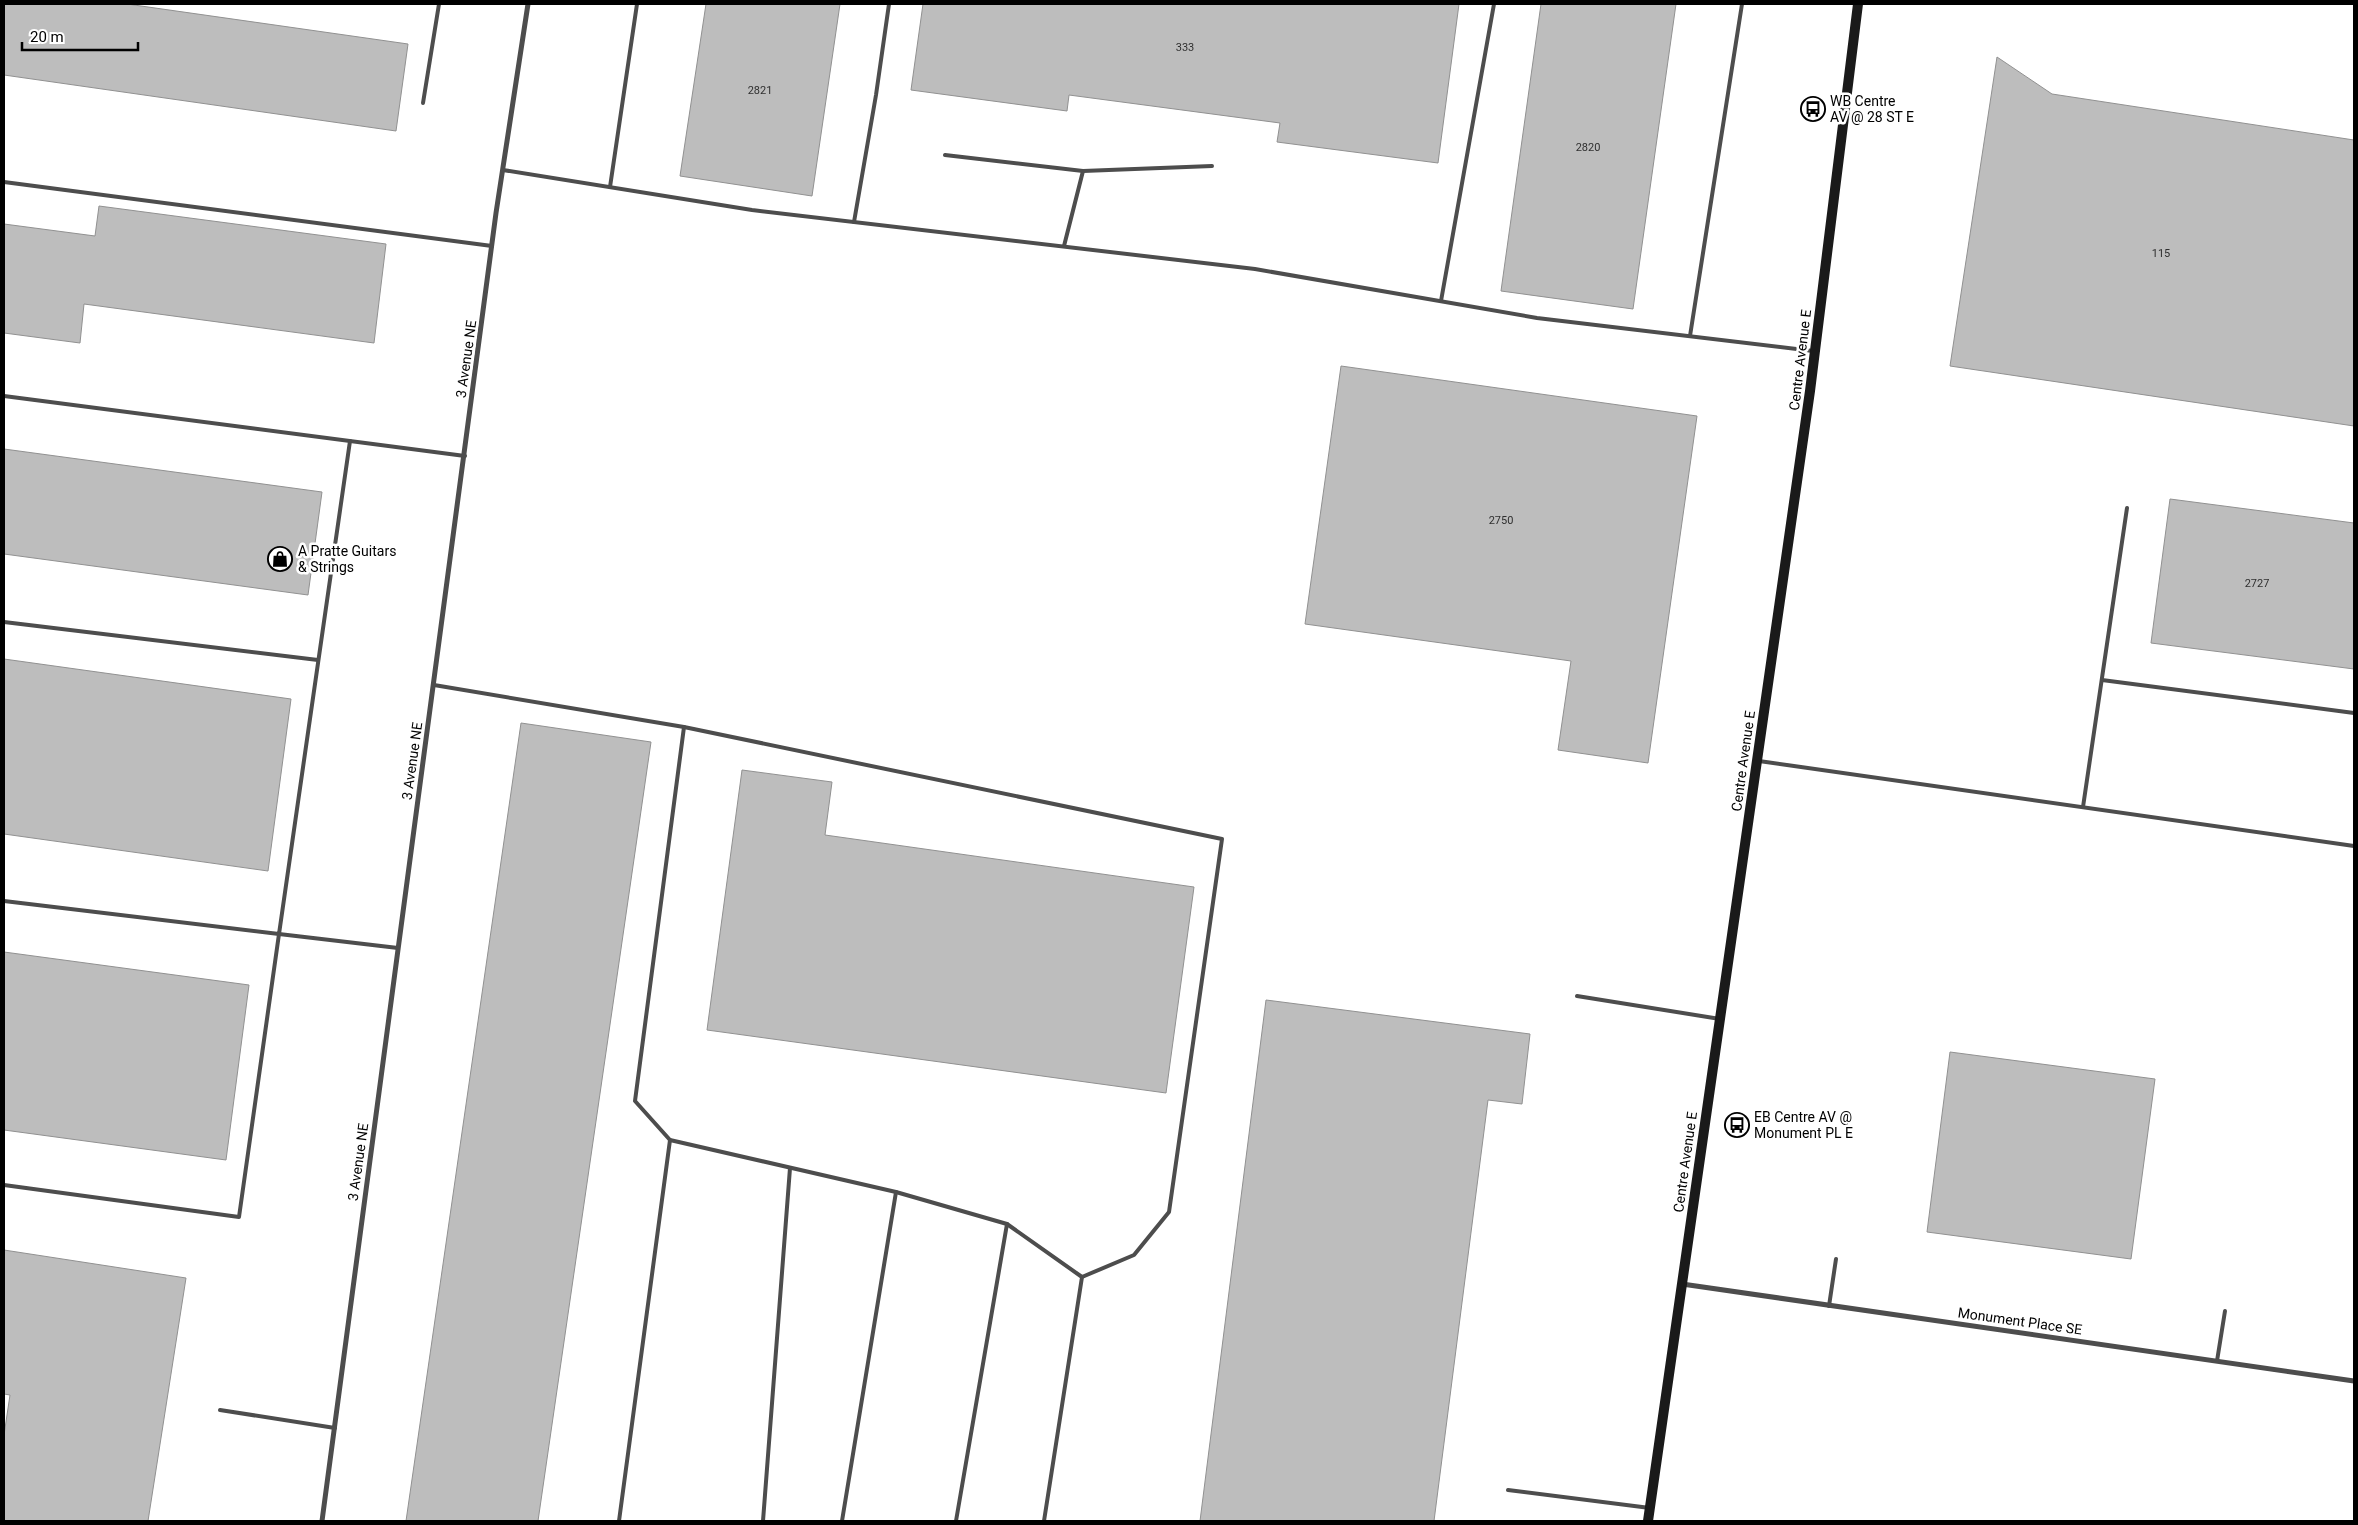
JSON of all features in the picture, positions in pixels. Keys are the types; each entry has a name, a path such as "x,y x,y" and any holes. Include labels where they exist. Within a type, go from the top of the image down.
{"street":[{"name":"3 Avenue NE","path":"322,1521 503,170 528,4"},
{"name":"Centre Avenue E","path":"1648,1521 1815,352 1858,4"},
{"name":"Monument Place SE","path":"1682,1284 2354,1380"}],"lane":[{"path":"423,102 439,4"},
{"path":"610,187 637,4"},
{"path":"854,222 876,95 889,4"},
{"path":"1441,301 1494,4"},
{"path":"1690,336 1742,4"},
{"path":"945,155 1083,171 1212,166"},
{"path":"503,170 752,210 1255,269 1536,318 1815,352"},
{"path":"1064,246 1083,171"},
{"path":"4,182 493,246"},
{"path":"4,396 465,456"},
{"path":"4,1185 238,1217 350,441"},
{"path":"2083,807 2127,508"},
{"path":"4,622 318,660"},
{"path":"2102,680 2354,713"},
{"path":"434,685 684,727 1222,839 1169,1212 1134,1255 1082,1276"},
{"path":"684,727 635,1101 670,1140 896,1192 1007,1224 1082,1276"},
{"path":"1757,761 2354,846"},
{"path":"4,901 398,948"},
{"path":"1577,996 1720,1019"},
{"path":"619,1521 670,1140"},
{"path":"763,1521 790,1168"},
{"path":"842,1521 896,1192"},
{"path":"956,1521 1007,1224"},
{"path":"1829,1306 1836,1259"},
{"path":"1044,1521 1082,1276"},
{"path":"2217,1361 2225,1311"},
{"path":"220,1410 334,1428"},
{"path":"1508,1490 1650,1508"}],"building":[{"path":"4,4 127,4 408,44 396,131 4,75"},
{"path":"706,4 840,4 812,196 680,176"},
{"path":"923,4 1459,4 1438,163 1277,142 1280,123 1069,95 1067,111 911,90"},
{"path":"1541,4 1676,4 1633,309 1501,291"},
{"path":"1997,57 2052,94 2354,140 2354,426 1950,366"},
{"path":"99,206 386,244 374,343 84,304 80,343 4,333 4,224 95,236"},
{"path":"1341,366 1697,416 1648,763 1558,750 1571,661 1305,624"},
{"path":"4,449 322,492 308,595 4,554"},
{"path":"2170,499 2354,523 2354,669 2151,643"},
{"path":"4,659 291,699 268,871 4,834"},
{"path":"521,723 651,742 538,1521 406,1521"},
{"path":"742,770 832,782 825,835 1194,887 1166,1093 707,1030"},
{"path":"4,952 249,985 226,1160 4,1130"},
{"path":"1266,1000 1530,1034 1522,1104 1488,1100 1434,1521 1200,1521"},
{"path":"1950,1052 2155,1079 2131,1259 1927,1232"},
{"path":"4,1250 186,1278 148,1521 4,1521 4,1435 10,1395 4,1394"}],"place":[{"name":"WB Centre AV @ 28 ST E","path":"1813,109"},
{"name":"A Pratte Guitars & Strings","path":"280,559"},
{"name":"EB Centre AV @ Monument PL E","path":"1737,1125"}]}
